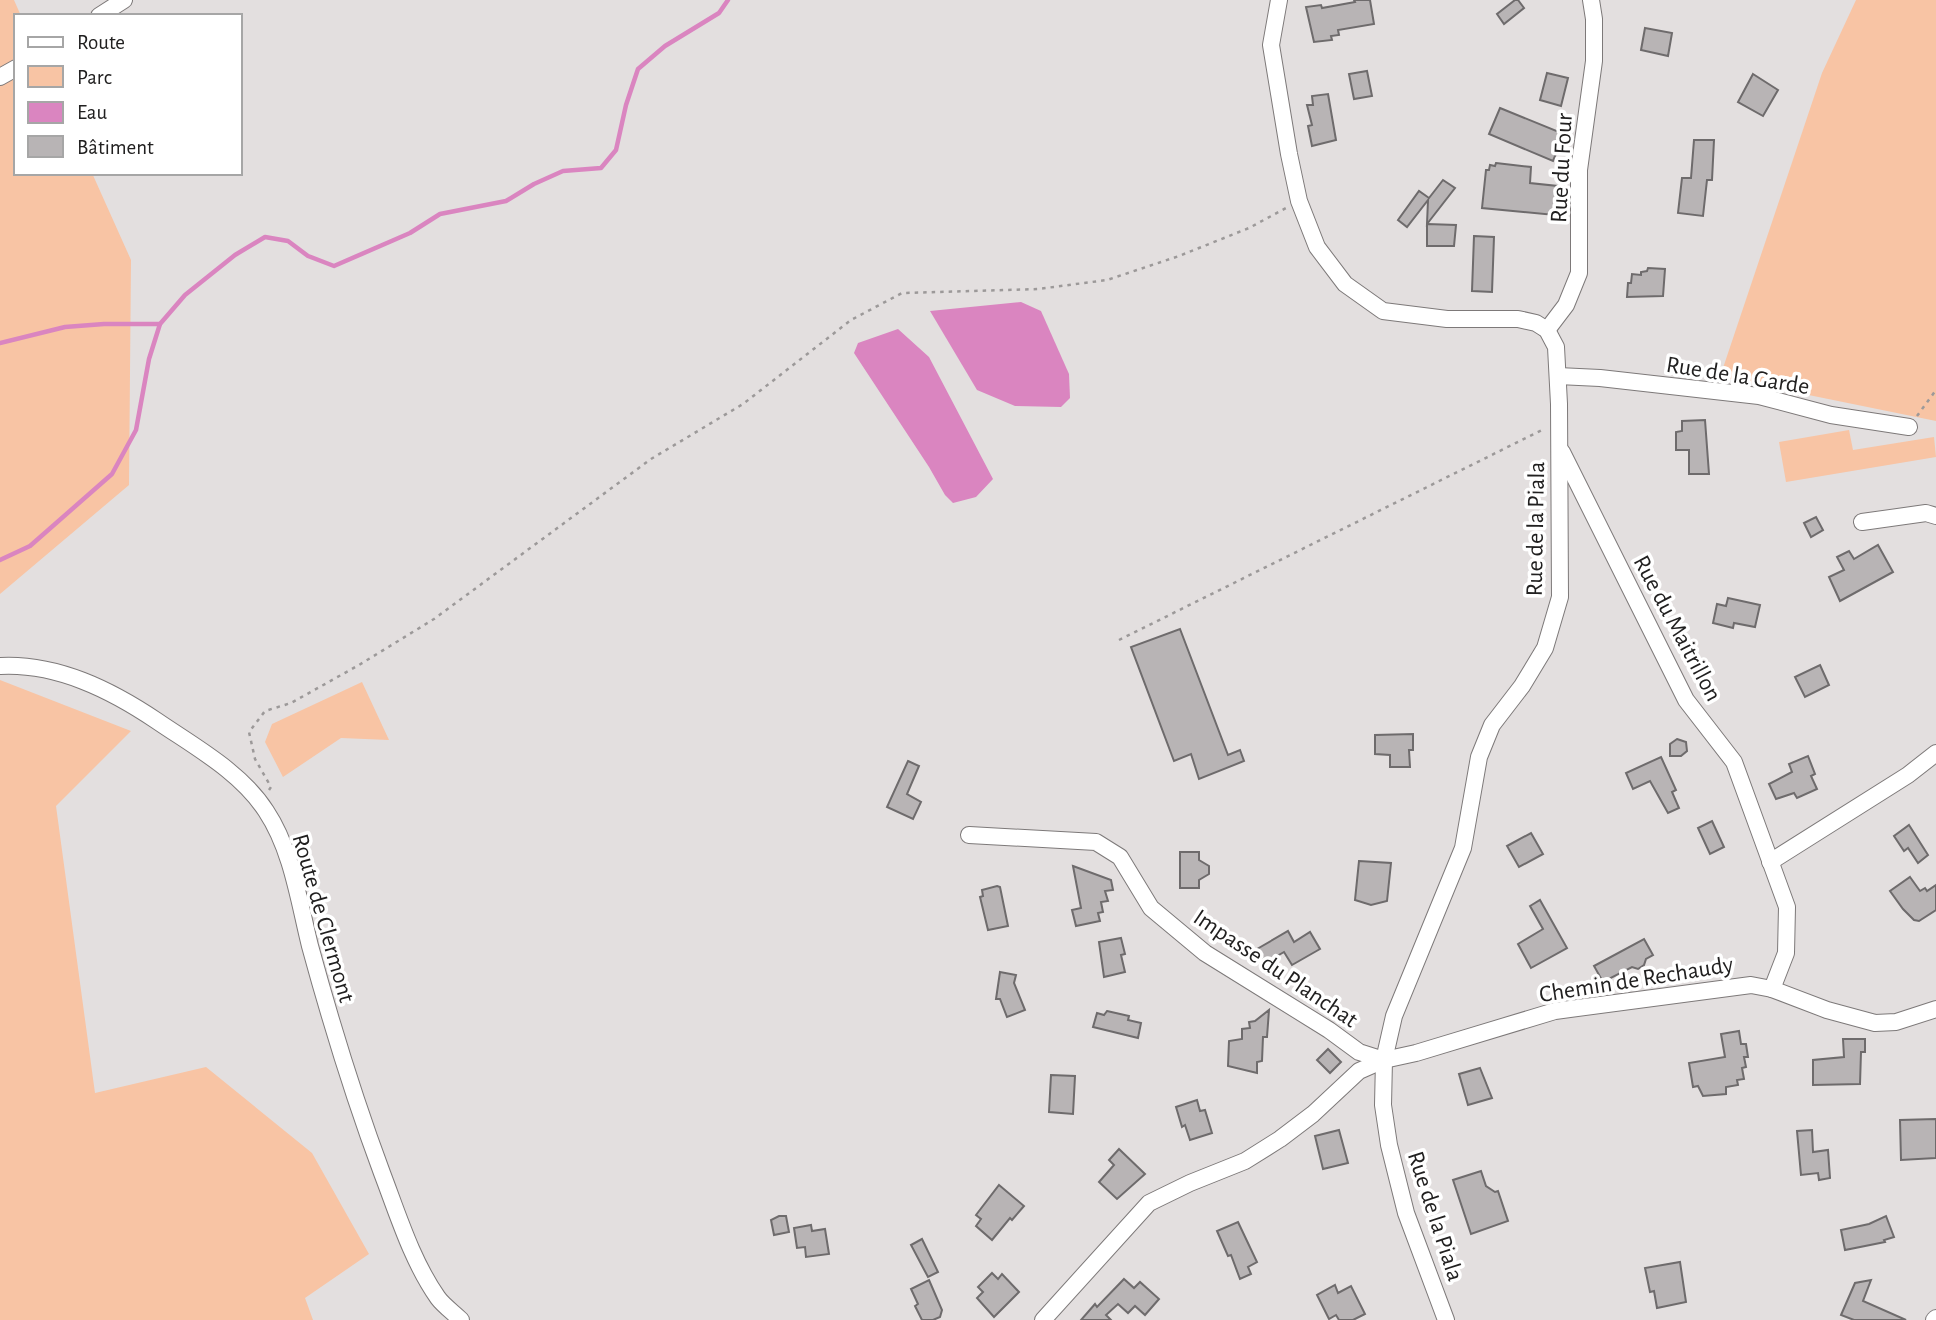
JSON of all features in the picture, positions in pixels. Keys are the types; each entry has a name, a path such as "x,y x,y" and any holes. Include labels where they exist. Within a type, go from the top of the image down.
{"street":[{"path":"102,14 124,0"},
{"name":"Rue du Four","path":"1547,330 1566,305 1579,273 1580,170 1594,61 1591,0"},
{"path":"1278,2 1271,46 1299,201 1317,247 1345,284 1383,311 1447,319 1518,319 1536,323 1547,330"},
{"name":"Rue de la Piala","path":"1446,1320 1406,1213 1389,1145 1383,1105 1384,1060 1394,1016 1463,848 1479,757 1492,725 1522,686 1545,648 1560,597 1559,376 1556,347 1547,330"},
{"name":"Rue de la Garde","path":"1559,376 1601,378 1759,397 1831,415 1909,427"},
{"name":"Rue du Maitrillon","path":"1560,447 1686,700 1734,762 1787,907 1786,953 1772,989"},
{"path":"1862,522 1926,513 1936,516"},
{"name":"Route de Clermont","path":"0,666 58,671 95,686 149,716 208,757 249,787 263,806 285,850 333,1033 354,1100 400,1222 418,1264 439,1300 461,1320"},
{"path":"1770,862 1908,775 1936,753"},
{"name":"Impasse du Planchat","path":"969,835 1096,842 1120,857 1151,908 1205,953 1329,1030 1359,1052 1384,1060"},
{"name":"Chemin de Rechaudy","path":"1043,1320 1149,1203 1259,1152 1313,1114 1359,1071 1384,1060 1555,1011 1739,986 1772,989 1827,1010 1875,1023 1896,1022 1936,1009"}],"path":[{"path":"263,806 271,787 255,759 249,732 265,711 291,703 359,666 433,619 651,459 743,404 851,320 902,293 1038,289 1107,280 1179,256 1249,228 1299,201"},
{"path":"1909,427 1936,390"},
{"path":"1119,640 1560,421"}],"green space":[{"path":"0,0 14,0 20,14 14,14 14,175 93,175 131,260 129,485 0,594"},
{"path":"1856,0 1936,0 1936,421 1720,377 1822,73"},
{"path":"1849,430 1853,450 1934,437 1936,457 1786,482 1779,442"},
{"path":"0,680 131,731 56,806 95,1093 206,1067 312,1153 369,1254 305,1298 313,1320 0,1320"},
{"path":"362,682 389,740 341,738 283,777 265,742 272,724"}],"water":[{"path":"1021,302 1041,311 1069,374 1070,398 1061,407 1015,406 977,390 930,311"},
{"path":"898,329 929,357 993,479 976,497 953,503 945,495 854,353 858,343"}],"building":[{"path":"1354,0 1370,0 1374,24 1338,30 1339,35 1331,36 1332,40 1314,42 1306,7 1321,5 1322,8 1355,2"},
{"path":"1515,0 1524,8 1504,24 1497,14"},
{"path":"1645,28 1672,33 1668,56 1641,50"},
{"path":"1367,71 1372,96 1354,99 1349,74"},
{"path":"1547,73 1568,78 1561,106 1540,100"},
{"path":"1753,74 1778,90 1763,116 1738,102"},
{"path":"1328,94 1336,140 1312,146 1308,126 1312,125 1307,105 1313,105 1312,96"},
{"path":"1500,108 1564,134 1553,161 1489,134"},
{"path":"1694,140 1714,140 1712,180 1707,180 1703,216 1678,213 1682,178 1691,178"},
{"path":"1496,163 1531,167 1530,183 1567,187 1565,216 1482,208 1486,170"},
{"path":"1443,180 1455,188 1427,224 1428,200 1407,227 1398,220 1419,191 1429,198"},
{"path":"1427,224 1456,225 1454,246 1427,246"},
{"path":"1474,236 1494,237 1492,292 1472,291"},
{"path":"1648,268 1665,269 1663,296 1627,297 1632,274 1641,275 1641,272 1647,271"},
{"path":"1705,420 1709,474 1689,474 1689,450 1676,450 1676,432 1682,431 1682,421"},
{"path":"1816,517 1823,530 1811,537 1804,523"},
{"path":"1878,545 1893,572 1840,601 1829,577 1844,570 1837,557 1849,551 1854,559"},
{"path":"1728,598 1760,605 1755,627 1734,623 1733,628 1713,623 1717,604 1726,606"},
{"path":"1180,629 1228,755 1240,750 1244,761 1199,779 1191,754 1174,761 1131,647"},
{"path":"1820,665 1829,685 1805,697 1795,677"},
{"path":"1413,734 1413,750 1409,750 1410,767 1390,767 1390,755 1375,754 1375,735"},
{"path":"1677,739 1686,742 1687,751 1681,756 1670,756 1670,744"},
{"path":"1808,756 1815,774 1811,776 1817,789 1797,798 1794,793 1776,799 1769,784 1792,772 1789,764"},
{"path":"1661,757 1676,790 1672,792 1679,808 1668,813 1650,781 1633,789 1626,773"},
{"path":"908,761 919,766 907,794 921,802 913,819 887,807"},
{"path":"1712,821 1724,847 1710,854 1698,828"},
{"path":"1909,825 1928,855 1918,863 1908,848 1904,851 1894,836"},
{"path":"1531,833 1543,854 1519,867 1507,846"},
{"path":"1180,852 1199,852 1199,860 1209,866 1209,874 1199,880 1199,888 1180,888"},
{"path":"1359,861 1391,863 1387,901 1371,905 1355,900"},
{"path":"1073,866 1111,880 1113,890 1105,891 1108,901 1101,902 1103,912 1098,913 1100,921 1076,926 1072,910 1081,908"},
{"path":"1910,877 1920,891 1925,888 1927,891 1936,885 1936,910 1919,921 1914,920 1903,909 1890,891"},
{"path":"1000,887 1008,926 988,930 980,897 983,896 982,890"},
{"path":"1540,900 1567,948 1531,968 1518,944 1543,929 1530,906"},
{"path":"1288,931 1294,942 1310,932 1320,949 1292,965 1284,952 1265,963 1257,949"},
{"path":"1121,938 1125,954 1121,955 1125,972 1104,977 1099,942"},
{"path":"1644,939 1653,955 1646,959 1644,965 1638,969 1632,967 1603,982 1594,966"},
{"path":"1000,972 1016,975 1014,983 1025,1010 1007,1017 1000,999 996,999"},
{"path":"1269,1010 1267,1037 1263,1037 1262,1061 1257,1062 1257,1073 1228,1066 1229,1041 1242,1039 1242,1029 1250,1028 1249,1022 1255,1021"},
{"path":"1107,1011 1129,1016 1128,1020 1141,1023 1138,1038 1093,1027 1097,1013 1104,1015"},
{"path":"1739,1031 1741,1044 1746,1044 1748,1057 1744,1057 1746,1067 1742,1068 1744,1079 1737,1080 1738,1085 1726,1087 1726,1094 1703,1096 1698,1086 1693,1087 1689,1063 1725,1057 1721,1034"},
{"path":"1843,1039 1865,1039 1865,1052 1861,1052 1860,1084 1813,1085 1813,1060 1844,1057"},
{"path":"1328,1049 1341,1062 1330,1073 1317,1060"},
{"path":"1480,1068 1492,1098 1468,1105 1459,1074"},
{"path":"1051,1075 1075,1076 1073,1114 1049,1112"},
{"path":"1197,1100 1200,1111 1205,1110 1212,1133 1190,1140 1185,1125 1182,1127 1176,1107"},
{"path":"1936,1119 1936,1158 1901,1160 1900,1120"},
{"path":"1339,1130 1348,1163 1323,1169 1315,1136"},
{"path":"1812,1130 1813,1152 1828,1150 1830,1178 1819,1180 1818,1173 1801,1175 1797,1131"},
{"path":"1119,1149 1145,1174 1117,1199 1099,1182 1114,1165 1109,1160"},
{"path":"1481,1171 1486,1186 1498,1191 1508,1221 1471,1234 1453,1180"},
{"path":"999,1185 1024,1206 992,1240 976,1226 981,1219 976,1215"},
{"path":"786,1216 789,1232 774,1235 771,1220"},
{"path":"1886,1216 1894,1237 1884,1240 1885,1242 1845,1250 1841,1230 1869,1224"},
{"path":"1238,1222 1257,1262 1248,1267 1251,1274 1240,1279 1231,1255 1228,1256 1217,1231"},
{"path":"811,1225 812,1231 825,1229 829,1254 806,1257 805,1247 797,1248 794,1228"},
{"path":"922,1239 938,1272 928,1277 911,1245"},
{"path":"1680,1262 1686,1302 1657,1308 1654,1291 1650,1292 1645,1268"},
{"path":"992,1273 998,1279 1002,1274 1019,1292 994,1317 977,1298 983,1292 978,1287"},
{"path":"1124,1279 1134,1288 1140,1282 1159,1299 1145,1315 1135,1306 1128,1313 1118,1304 1106,1315 1111,1320 1081,1320 1095,1304 1097,1307"},
{"path":"929,1280 942,1310 940,1317 922,1320 911,1289"},
{"path":"1871,1280 1863,1301 1906,1320 1854,1320 1841,1315 1855,1283"},
{"path":"1335,1285 1338,1293 1351,1286 1365,1314 1353,1320 1339,1320 1336,1315 1329,1319 1317,1295"}],"waterway":[{"path":"0,560 30,546 112,474 136,430 149,359 160,324 185,295 235,255 265,237 288,241 308,256 334,266 410,233 440,214 506,201 563,171 601,168 616,150 626,105 638,69 665,46 719,13 728,0"},
{"path":"0,343 65,327 160,324"}]}
